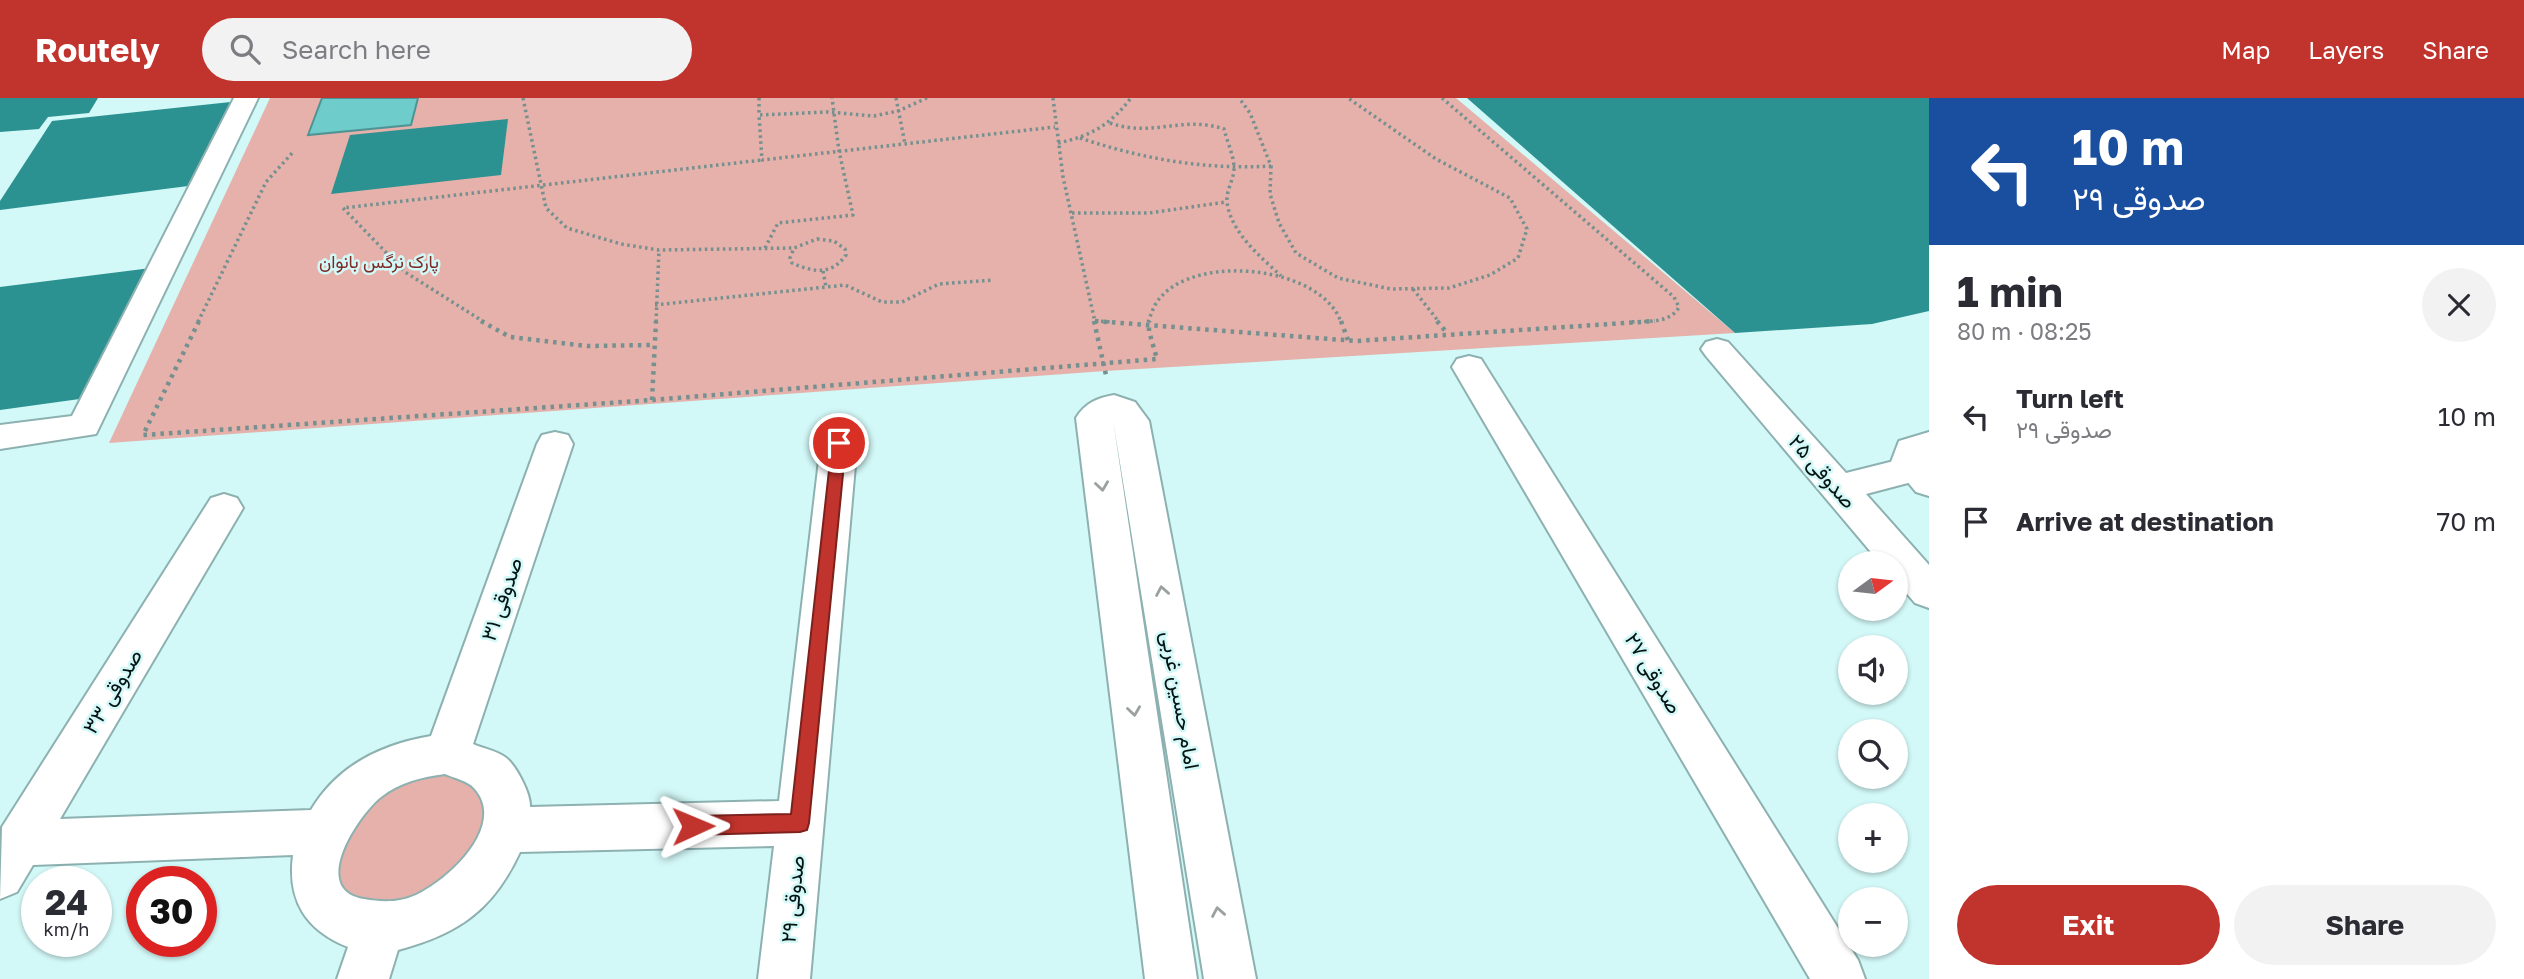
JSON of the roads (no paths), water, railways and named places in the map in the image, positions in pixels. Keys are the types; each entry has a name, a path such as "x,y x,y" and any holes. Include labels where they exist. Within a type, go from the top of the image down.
{"street":[{"path":"0,437 85,426 246,98"},
{"name":"صدوقی ۲۵","path":"1717,349 1929,592"},
{"name":"صدوقی ۲۷","path":"1458,350 1839,979"},
{"name":"امام حسین غربی","path":"1171,979 1112,420 1230,979"},
{"name":"صدوقی ۲۹","path":"784,979 839,443"},
{"name":"صدوقی ۳۱","path":"447,754 555,444"},
{"path":"1838,488 1924,465"},
{"name":"صدوقی ۳۳","path":"10,859 225,508"},
{"path":"447,754 470,758 489,769 502,785 508,806 507,830 488,868 474,886 446,908 412,923 380,928 351,923 329,909 316,887 314,861 322,832 340,806 362,784 399,763 419,756 447,754"},
{"path":"507,830 800,823"},
{"path":"10,859 322,832"},
{"path":"363,979 380,928"}],"water":[{"path":"322,98 418,98 411,125 308,135"}],"park label":[{"name":"پارک نرگس بانوان","path":"379,261"}]}
